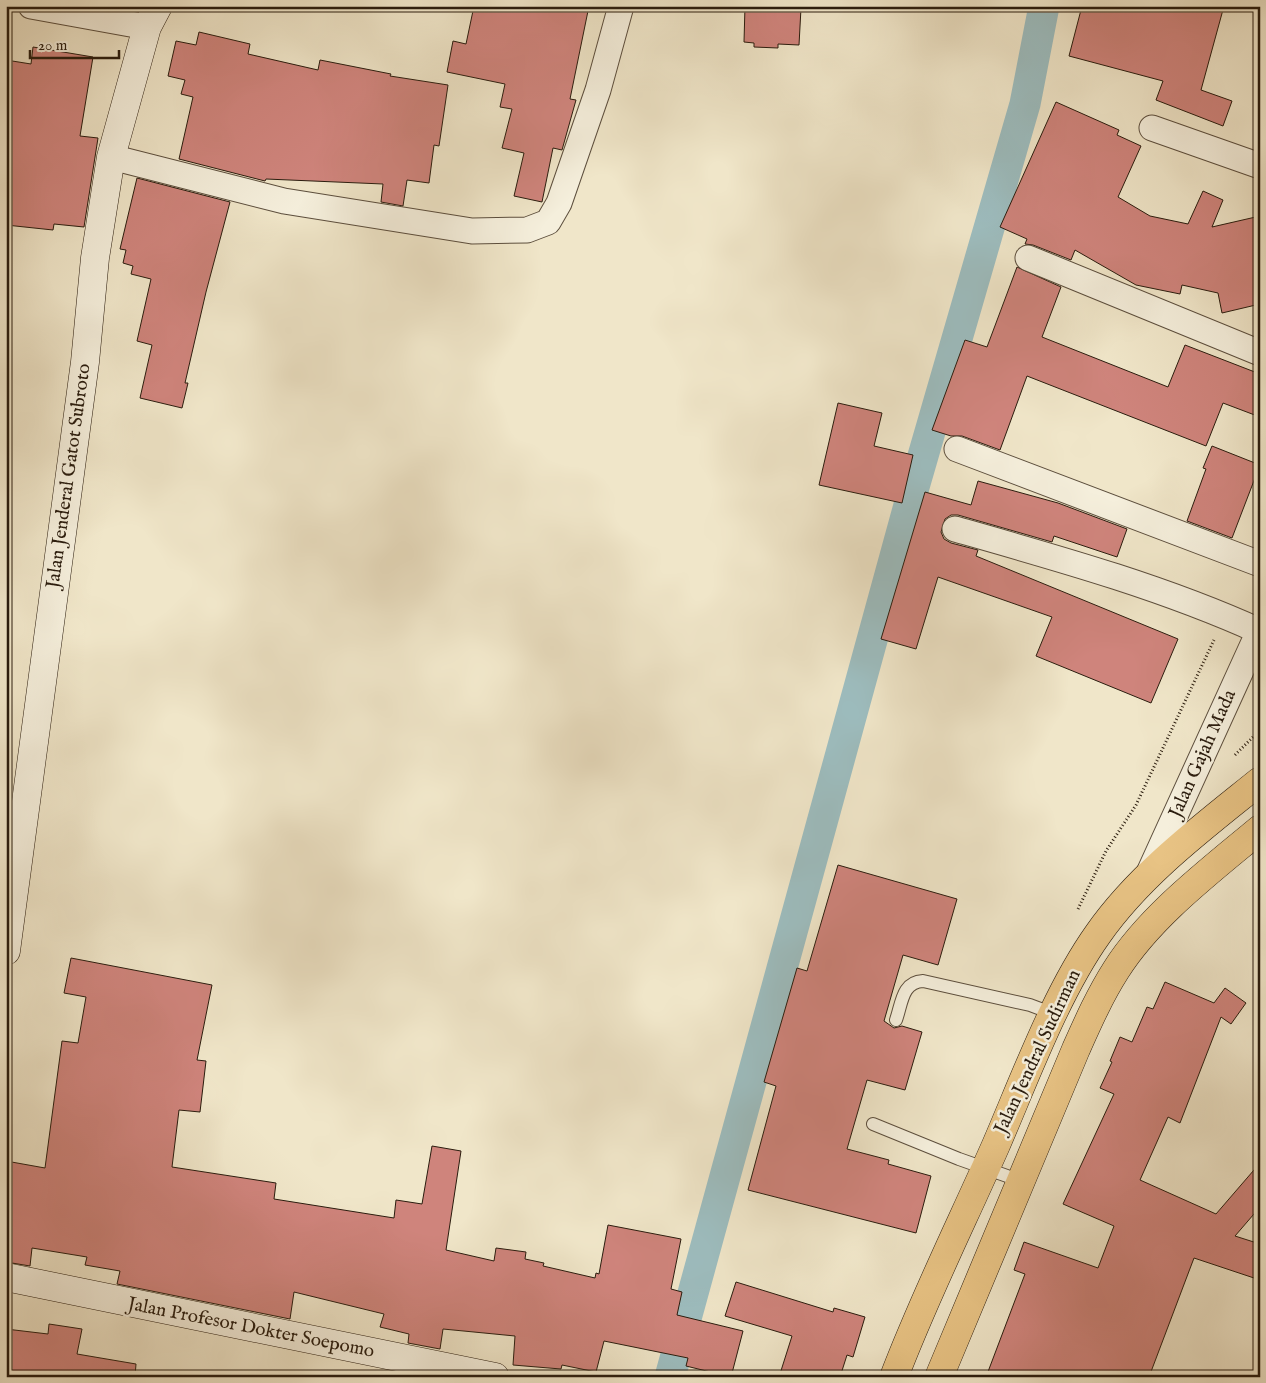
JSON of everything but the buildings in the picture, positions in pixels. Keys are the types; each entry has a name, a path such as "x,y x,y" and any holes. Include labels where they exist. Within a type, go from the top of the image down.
{"main road":[{"name":"Jalan Jenderal Gatot Subroto","path":"6,951 85,362 95,258 111,157 153,17"},
{"name":"Jalan Jendral Sudirman","path":"894,1377 1054,1014 1080,961 1098,933 1146,880 1198,832 1260,781"},
{"name":"Jalan Jendral Sudirman","path":"939,1377 1096,1004 1116,969 1138,940 1169,909 1260,830"},
{"name":"Jalan Profesor Dokter Soepomo","path":"6,1277 496,1377"}],"street":[{"path":"31,6 153,17"},
{"path":"111,157 284,201 472,231 527,230 548,222 560,203 598,90 621,6"},
{"path":"1152,128 1260,166"},
{"path":"1028,258 1260,353"},
{"path":"957,449 1260,564"},
{"path":"955,529 1054,557 1225,616 1259,630"},
{"name":"Jalan Gajah Mada","path":"1146,880 1259,630"}],"lane":[{"path":"896,1020 908,986 914,982 923,981 1030,1005 1054,1014"},
{"path":"873,1124 1021,1181"}],"path":[{"path":"1234,755 1260,730"}],"waterway":[{"path":"670,1377 914,487 1025,104 1044,6"}]}
